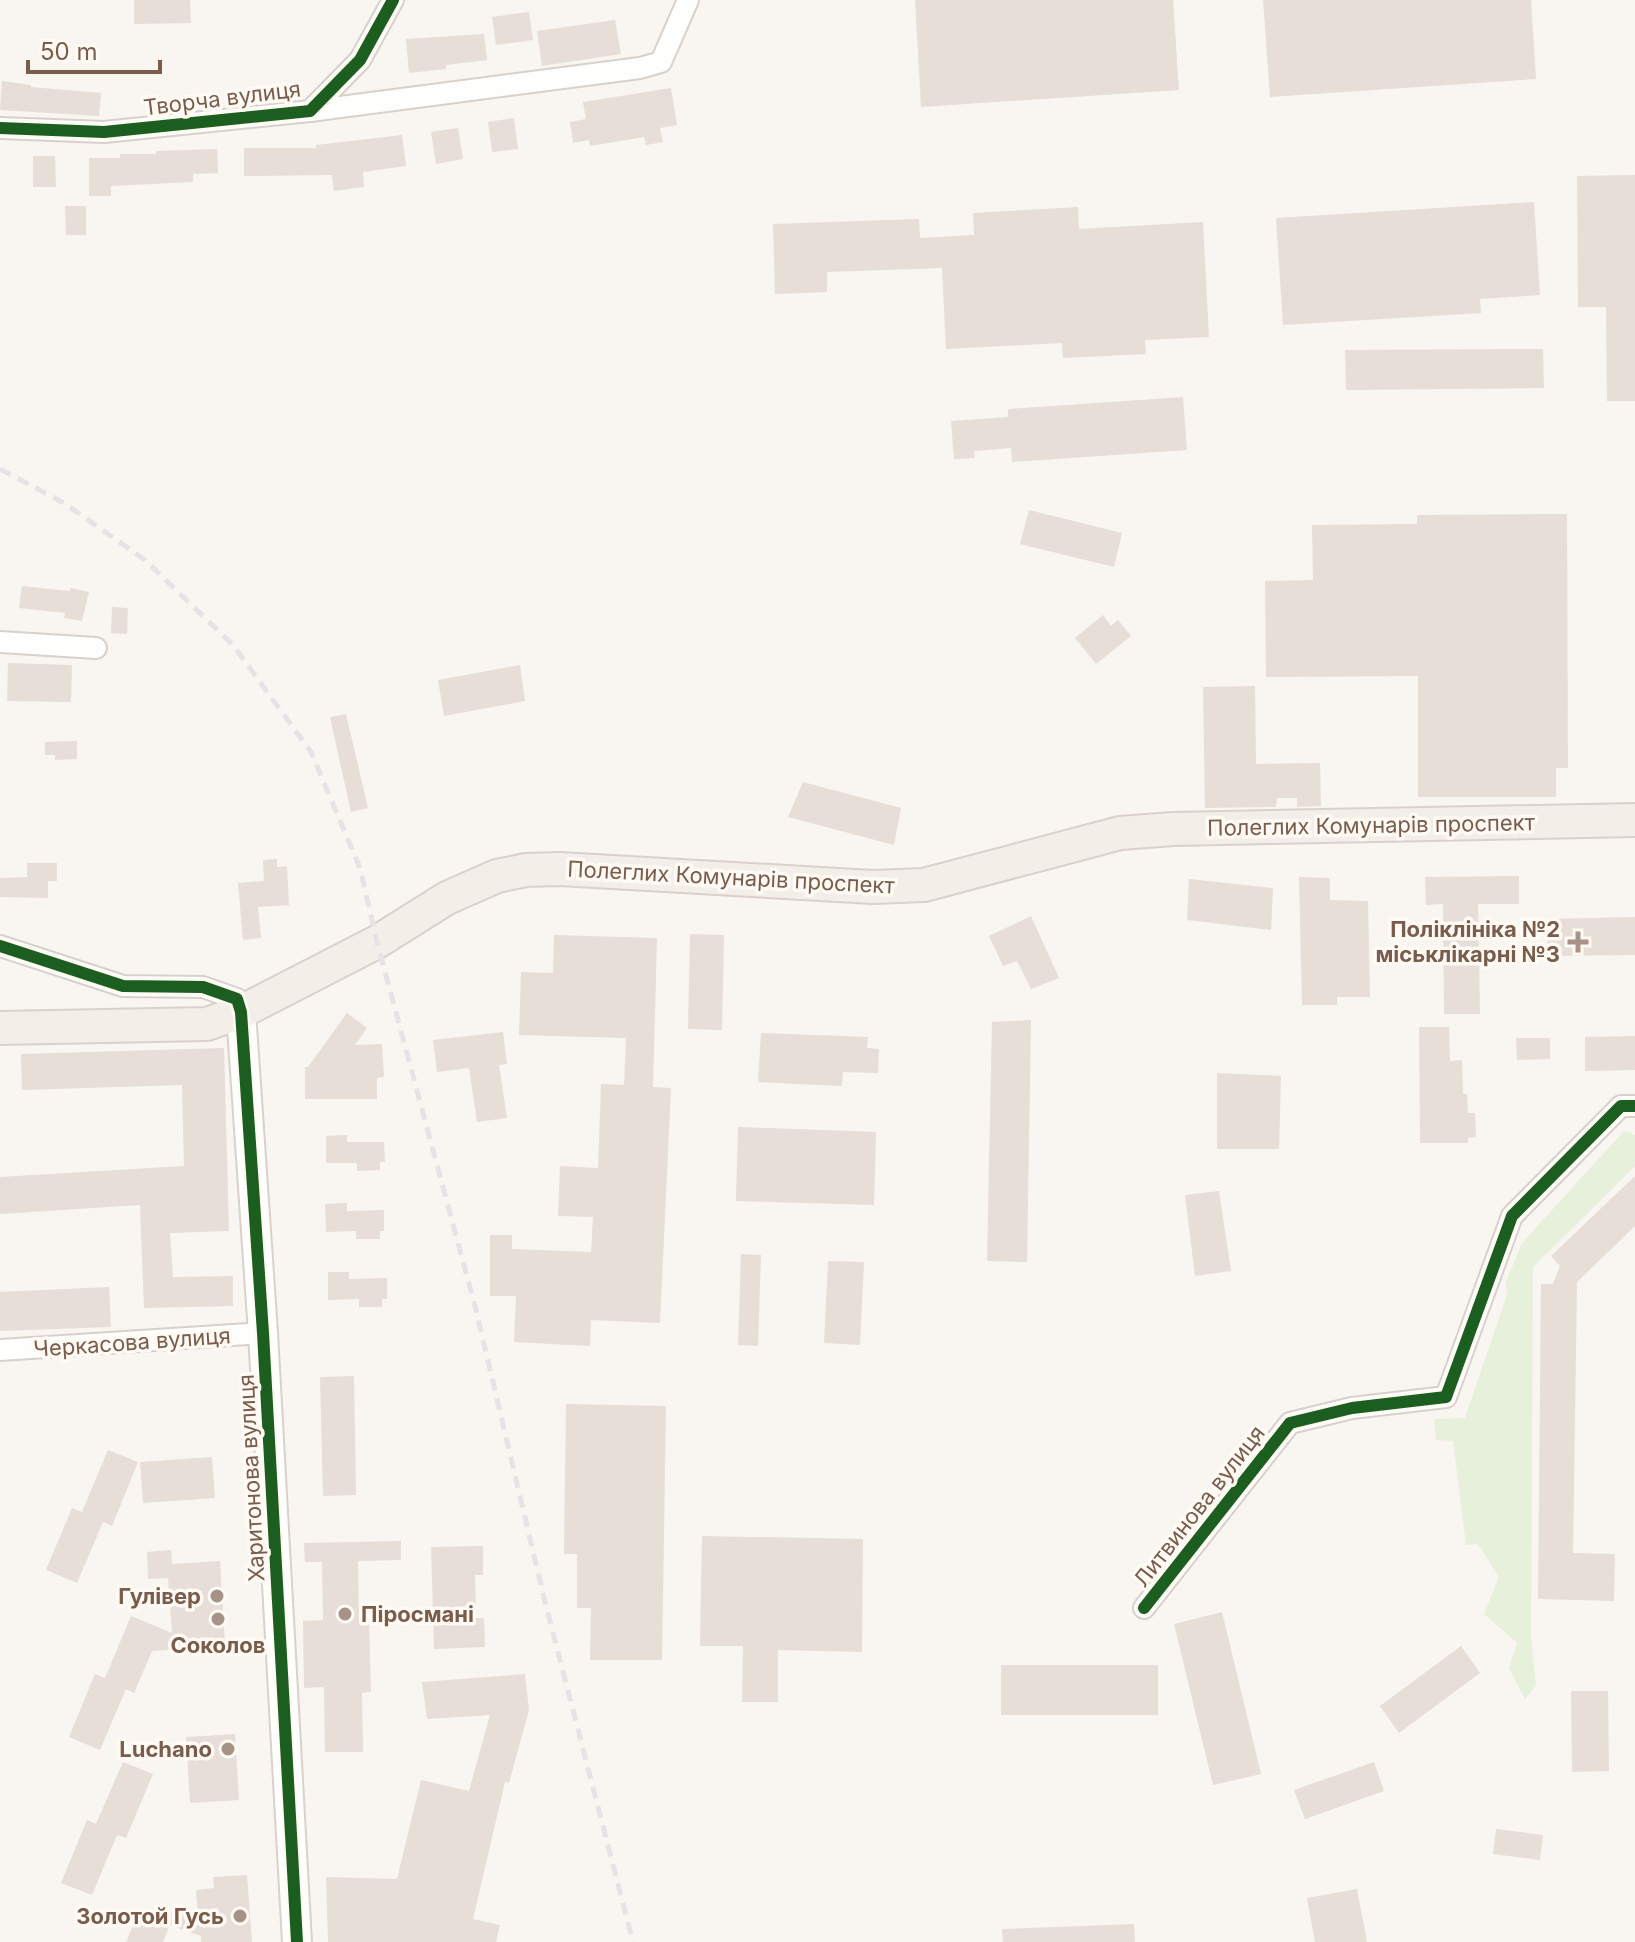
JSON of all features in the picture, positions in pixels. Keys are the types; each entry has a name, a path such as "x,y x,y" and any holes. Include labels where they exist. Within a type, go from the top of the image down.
{"main road":[{"name":"Полеглих Комунарів проспект","path":"0,1028 207,1024 241,1012 377,942 447,898 497,876 526,870 560,869 873,887 924,885 1120,833 1173,829 1635,820"}],"street":[{"name":"Творча вулиця","path":"0,128 104,132 310,111 360,60 393,0"},
{"path":"310,111 640,68 661,62 688,0"},
{"path":"0,642 96,648"},
{"path":"0,946 123,986 203,987 237,999 241,1012"},
{"name":"Харитонова вулиця","path":"241,1012 263,1333 297,1942"},
{"name":"Литвинова вулиця","path":"1144,1608 1290,1423 1352,1408 1446,1397 1512,1216 1621,1106 1635,1106"},
{"name":"Черкасова вулиця","path":"0,1350 263,1333"}],"green space":[{"path":"1624,1131 1635,1135 1635,1166 1533,1267 1531,1636 1536,1685 1525,1699 1509,1668 1517,1643 1484,1614 1499,1577 1478,1544 1466,1545 1453,1441 1436,1440 1434,1419 1465,1418 1507,1294 1506,1282 1522,1243"}],"building":[{"path":"134,0 190,0 191,23 134,24"},
{"path":"915,0 1173,0 1179,90 921,107"},
{"path":"1263,0 1531,0 1536,79 1270,97"},
{"path":"529,12 533,40 496,45 492,17"},
{"path":"615,20 621,54 542,66 537,31"},
{"path":"484,34 487,60 409,73 406,39"},
{"path":"2,81 31,87 101,93 99,116 0,110"},
{"path":"671,88 677,125 660,128 663,142 646,145 644,137 590,146 589,140 573,143 570,122 586,119 583,102"},
{"path":"514,118 518,149 492,152 488,122"},
{"path":"458,128 463,159 436,164 431,132"},
{"path":"402,135 406,166 363,172 364,187 334,191 332,175 244,176 244,148 316,148 316,145"},
{"path":"217,149 218,173 193,174 193,182 111,186 111,196 89,196 89,158"},
{"path":"33,156 55,156 56,187 33,187"},
{"path":"1635,175 1635,401 1607,401 1606,307 1578,307 1577,176"},
{"path":"1534,202 1540,295 1480,299 1481,313 1283,325 1276,218"},
{"path":"65,206 86,206 86,235 66,235"},
{"path":"1078,207 1079,229 1203,222 1209,337 1145,340 1146,354 1063,358 1062,343 946,349 942,268 827,272 827,292 775,294 773,224 919,219 920,238 974,235 973,213"},
{"path":"1543,349 1544,388 1346,390 1345,350"},
{"path":"1183,397 1187,450 1012,462 1011,448 974,451 975,458 954,459 951,421 1008,417 1008,409"},
{"path":"1029,510 1122,533 1114,567 1020,544"},
{"path":"1567,514 1568,768 1556,768 1556,797 1418,797 1418,676 1266,677 1265,581 1313,580 1312,525 1417,524 1417,515"},
{"path":"22,586 89,592 82,621 64,618 65,613 19,608"},
{"path":"112,607 128,608 127,634 111,633"},
{"path":"1103,615 1111,626 1118,620 1131,636 1096,664 1075,638"},
{"path":"8,663 72,665 71,702 7,701"},
{"path":"520,665 525,701 444,716 438,680"},
{"path":"1255,686 1256,764 1320,763 1321,806 1297,807 1297,798 1277,798 1276,807 1205,808 1203,687"},
{"path":"346,714 368,808 351,812 330,717"},
{"path":"77,741 77,759 55,760 55,755 45,755 45,742"},
{"path":"803,782 901,808 894,845 788,817"},
{"path":"277,859 277,867 287,866 289,905 258,907 261,938 243,940 238,883 264,881 263,860"},
{"path":"27,863 57,863 57,881 48,881 48,898 0,897 0,878 27,877"},
{"path":"1519,876 1519,904 1478,904 1480,1014 1444,1014 1443,904 1426,905 1425,877"},
{"path":"1299,877 1330,878 1330,900 1368,901 1370,997 1337,997 1337,1005 1302,1005"},
{"path":"1189,879 1273,888 1271,930 1187,920"},
{"path":"1031,916 1059,978 1031,989 1017,961 1003,966 989,936"},
{"path":"1635,917 1635,955 1548,956 1547,919"},
{"path":"690,934 724,935 722,1030 688,1029"},
{"path":"554,935 657,938 653,1087 671,1088 660,1323 591,1320 590,1346 514,1342 516,1296 490,1296 490,1235 512,1235 512,1249 591,1252 593,1217 558,1216 560,1166 598,1168 601,1084 624,1085 626,1038 519,1035 521,972 553,973"},
{"path":"347,1013 367,1028 355,1045 382,1044 384,1077 377,1078 377,1099 305,1099 305,1067"},
{"path":"1031,1020 1027,1262 987,1261 992,1022"},
{"path":"1419,1027 1449,1027 1450,1061 1462,1060 1463,1094 1467,1094 1468,1113 1475,1113 1476,1137 1468,1138 1468,1143 1420,1143"},
{"path":"503,1032 507,1064 499,1065 507,1118 477,1122 469,1068 437,1072 433,1040"},
{"path":"761,1033 868,1037 867,1048 879,1049 878,1073 843,1072 842,1086 758,1082"},
{"path":"1635,1036 1635,1070 1585,1071 1585,1037"},
{"path":"1516,1038 1550,1038 1550,1059 1517,1060"},
{"path":"224,1048 229,1231 170,1233 173,1277 233,1276 233,1306 144,1308 140,1205 0,1214 0,1177 184,1166 182,1085 22,1090 21,1054"},
{"path":"1217,1073 1281,1076 1279,1149 1217,1149"},
{"path":"738,1127 876,1132 874,1205 736,1201"},
{"path":"347,1135 347,1142 384,1142 385,1162 380,1162 380,1170 357,1171 357,1163 326,1163 326,1136"},
{"path":"1635,1176 1635,1226 1577,1282 1573,1553 1615,1554 1614,1601 1538,1599 1541,1284 1553,1284 1560,1266 1551,1256"},
{"path":"1219,1191 1231,1271 1195,1276 1185,1195"},
{"path":"347,1203 347,1211 384,1210 384,1231 380,1231 380,1239 356,1239 356,1231 326,1232 325,1204"},
{"path":"741,1254 761,1255 758,1346 738,1345"},
{"path":"828,1261 864,1262 860,1345 824,1343"},
{"path":"328,1272 349,1272 349,1279 387,1278 387,1299 382,1299 382,1307 359,1307 359,1299 328,1300"},
{"path":"109,1287 111,1327 0,1331 0,1292"},
{"path":"354,1376 356,1495 323,1496 320,1377"},
{"path":"566,1404 666,1406 662,1660 590,1660 591,1608 577,1608 577,1554 564,1554"},
{"path":"108,1450 138,1462 112,1526 103,1522 77,1583 46,1570 72,1508 82,1512"},
{"path":"212,1457 215,1498 143,1503 140,1462"},
{"path":"702,1536 863,1539 862,1652 778,1650 778,1702 742,1702 743,1646 700,1646"},
{"path":"401,1541 401,1560 358,1561 359,1619 369,1619 371,1692 362,1693 363,1752 325,1752 324,1687 304,1688 303,1621 323,1620 322,1562 305,1562 304,1543"},
{"path":"483,1546 483,1575 475,1575 476,1618 484,1618 485,1647 434,1649 431,1547"},
{"path":"171,1550 172,1564 220,1561 225,1646 152,1651 134,1693 126,1689 100,1750 69,1737 95,1674 105,1678 131,1616 172,1633 168,1578 148,1579 147,1552"},
{"path":"1222,1612 1261,1774 1213,1785 1174,1624"},
{"path":"1461,1646 1480,1673 1399,1733 1380,1706"},
{"path":"1001,1665 1158,1665 1158,1715 1001,1715"},
{"path":"525,1674 529,1710 509,1783 505,1782 473,1919 500,1925 496,1942 328,1942 326,1877 397,1879 421,1780 469,1791 490,1715 427,1719 422,1682"},
{"path":"1571,1691 1608,1691 1609,1771 1572,1772"},
{"path":"235,1734 239,1800 190,1803 186,1737"},
{"path":"123,1762 153,1774 126,1838 117,1835 92,1895 61,1883 87,1820 96,1824"},
{"path":"1374,1762 1384,1791 1305,1819 1294,1790"},
{"path":"1496,1829 1543,1835 1540,1860 1493,1854"},
{"path":"247,1875 252,1942 201,1942 201,1936 167,1924 173,1907 198,1916 196,1890 214,1888 213,1877"},
{"path":"1357,1889 1367,1942 1315,1942 1307,1898"},
{"path":"138,1914 169,1927 163,1942 126,1942"},
{"path":"1134,1924 1135,1942 1003,1942 1002,1929"}],"railway":[{"path":"0,469 64,503 145,560 233,645 311,752 360,868 475,1306 545,1602 633,1942"}],"cycle path":[{"path":"0,128 104,132 310,111 360,60 393,0"},
{"path":"0,946 123,986 203,987 237,999 241,1012 263,1333 297,1942"},
{"path":"1144,1608 1290,1423 1352,1408 1446,1397 1512,1216 1621,1106 1635,1106"}],"place":[{"name":"Поліклініка №2 міськлікарні №3","path":"1578,942"},
{"name":"Гулівер","path":"217,1596"},
{"name":"Піросмані","path":"345,1614"},
{"name":"Соколов","path":"218,1619"},
{"name":"Luchano","path":"228,1749"},
{"name":"Золотой Гусь","path":"240,1916"}]}
